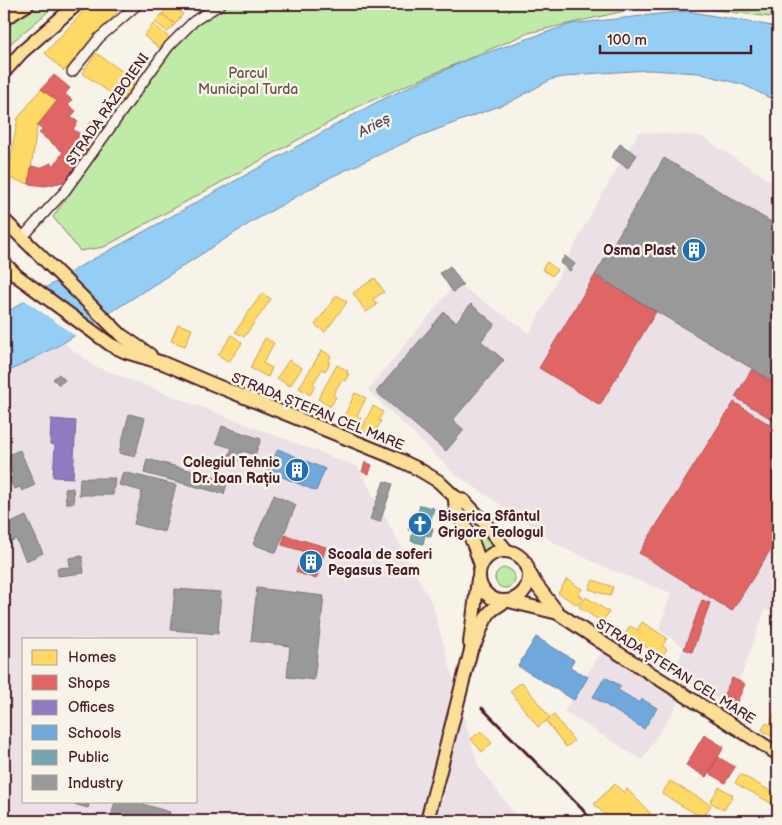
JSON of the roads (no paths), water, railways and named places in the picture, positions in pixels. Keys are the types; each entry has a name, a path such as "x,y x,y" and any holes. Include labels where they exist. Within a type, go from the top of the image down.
{"main road":[{"path":"4,19 28,4"},
{"path":"4,72 22,52 77,4"},
{"name":"STRADA ȘTEFAN CEL MARE","path":"4,220 121,335 163,363"},
{"name":"STRADA ȘTEFAN CEL MARE","path":"4,263 17,276 111,345 126,352 163,363 393,457 438,481 455,497 464,501 470,507 506,550 519,555 528,566 535,583 558,614"},
{"name":"STRADA ȘTEFAN CEL MARE","path":"455,497 454,506 469,533 480,568 479,580 489,596 558,614 778,754"},
{"path":"471,650 470,642 480,568 486,558 493,553 506,550"},
{"path":"427,821 471,650 491,611 521,594 526,588 530,574"}],"street":[{"path":"72,72 99,38 138,4"},
{"name":"STRADA RĂZBOIENI","path":"22,238 65,191 169,46 194,21 221,4"}],"water":[{"name":"Arieș","path":"686,11 778,27 778,102 744,85 698,73 649,70 585,74 552,79 510,102 417,137 331,177 250,223 63,343 4,374 4,314 84,264 377,102 468,59 571,24"}],"railway":[{"path":"482,708 592,821"}],"place":[{"name":"Osma Plast","path":"694,250"},
{"name":"Colegiul Tehnic Dr. Ioan Rațiu","path":"297,470"},
{"name":"Biserica Sfântul Grigore Teologul","path":"420,524"},
{"name":"Scoala de soferi Pegasus Team","path":"311,562"}],"park label":[{"name":"Parcul Municipal Turda","path":"248,82"}]}
